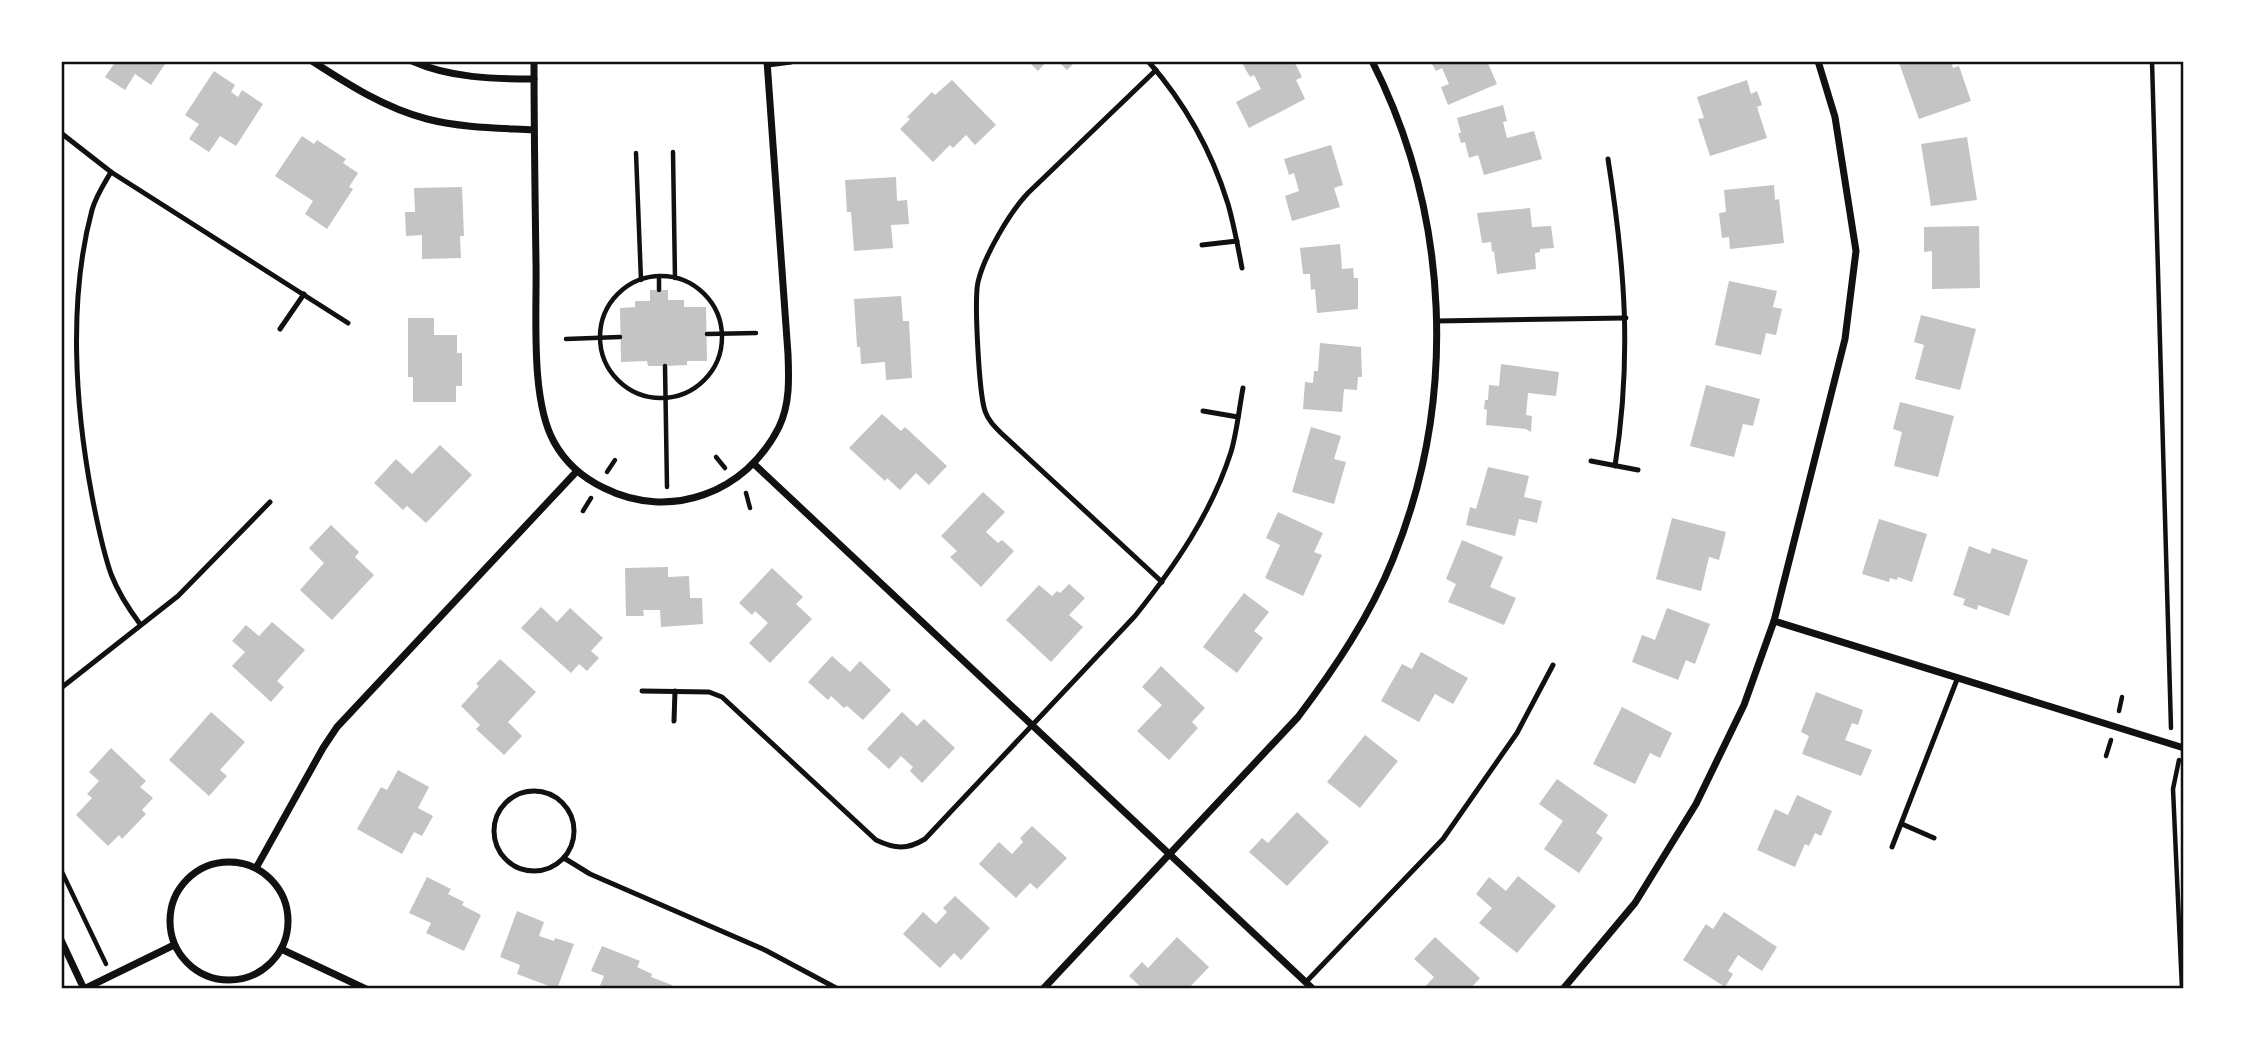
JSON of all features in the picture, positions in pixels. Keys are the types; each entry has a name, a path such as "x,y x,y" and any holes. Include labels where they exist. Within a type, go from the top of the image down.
{"street":[{"path":"313,61 350,86 393,108 427,119 481,127 534,130"},
{"path":"412,61 447,73 472,77 534,79"},
{"path":"534,61 539,387 545,422 554,441 577,471 599,485 629,498 667,503 699,498 719,489 754,464 779,425 785,408 789,384 784,284 767,63 791,61"},
{"path":"1043,989 1298,717 1326,679 1369,609 1393,559 1426,449 1434,388 1437,321 1432,251 1423,202 1407,144 1372,61"},
{"path":"1563,989 1635,903 1696,804 1744,705 1774,621 1845,339 1856,251 1835,117 1818,61"},
{"path":"754,464 1313,989"},
{"path":"256,868 337,727 577,471"},
{"path":"1774,621 2180,747"},
{"path":"234,862 256,868 275,884 284,898 288,918 286,937 281,949 268,965 252,975 236,980 219,979 198,972 188,964 174,945 170,931 170,914 177,891 203,867 214,863 234,862"},
{"path":"61,940 84,989 174,945"},
{"path":"281,949 366,989"}],"lane":[{"path":"1148,61 1198,132 1228,204 1242,268"},
{"path":"1156,70 1011,212 978,279 976,303 983,400 988,418 1041,471 1162,582"},
{"path":"61,133 111,172 348,323"},
{"path":"1608,159 1620,234 1626,318 1626,369 1615,466"},
{"path":"111,172 92,208 84,253 78,305 78,397 83,450 100,535 119,592 139,624"},
{"path":"1202,245 1237,241"},
{"path":"280,329 304,294"},
{"path":"1437,321 1626,318"},
{"path":"642,691 709,692 722,697 876,840 901,849 913,846 925,839 1135,616 1162,582 1196,532 1231,451 1243,388"},
{"path":"1203,411 1238,416"},
{"path":"1591,461 1638,470"},
{"path":"61,688 178,596 270,502"},
{"path":"1306,982 1443,839 1517,733 1553,665"},
{"path":"1892,847 1958,677"},
{"path":"674,721 675,691"},
{"path":"534,791 559,799 570,814 574,831 571,846 564,858 547,869 537,871 514,866 498,848 495,836 496,819 503,806 518,795 534,791"},
{"path":"1902,824 1934,838"},
{"path":"564,858 590,874 765,950 838,989"}],"path":[{"path":"2152,61 2169,725 2180,747 2180,762 2173,789 2182,989"},
{"path":"673,152 675,278"},
{"path":"636,153 641,280"},
{"path":"659,276 659,290"},
{"path":"659,276 675,278 688,283 706,297 716,312 722,335 719,355 706,378 682,394 664,398 638,394 620,383 607,366 600,338 602,319 611,302 625,288 641,280 659,276"},
{"path":"707,334 756,333"},
{"path":"566,339 620,337"},
{"path":"665,366 667,488"},
{"path":"716,457 726,468"},
{"path":"607,472 615,460"},
{"path":"746,493 751,508"},
{"path":"583,511 591,498"},
{"path":"61,870 111,975"}],"building":[{"path":"116,61 167,61 151,85 135,74 125,90 105,77"},
{"path":"1028,61 1047,61 1038,71"},
{"path":"1058,61 1076,61 1067,70"},
{"path":"1241,61 1294,61 1302,77 1296,80 1305,99 1249,128 1236,102 1261,89 1254,75 1250,77"},
{"path":"1430,61 1487,61 1497,84 1448,105 1441,87 1449,84 1442,68 1436,71"},
{"path":"1951,61 1953,68 1959,66 1971,101 1919,119 1899,63"},
{"path":"214,71 235,85 231,92 238,97 242,90 263,104 236,146 220,136 209,152 189,139 199,124 185,115"},
{"path":"952,80 996,125 975,145 966,135 953,148 950,145 933,162 900,129 910,119 907,117 932,92 935,95"},
{"path":"1747,80 1751,94 1757,91 1762,105 1757,107 1767,138 1710,156 1698,119 1704,118 1697,97"},
{"path":"1503,105 1507,138 1534,131 1542,159 1484,175 1478,155 1469,158 1465,142 1461,143 1457,118"},
{"path":"302,136 314,144 317,140 346,159 343,163 358,173 349,187 353,189 327,229 305,214 313,201 275,176"},
{"path":"1967,137 1977,200 1931,206 1921,144"},
{"path":"1331,145 1343,185 1334,188 1340,207 1292,221 1285,196 1299,191 1294,173 1289,175 1284,159"},
{"path":"896,177 897,201 907,200 909,224 891,225 893,248 854,251 845,180"},
{"path":"1774,185 1775,200 1779,199 1784,243 1730,249 1729,237 1722,238 1719,213 1726,212 1724,190"},
{"path":"462,187 464,236 460,236 461,258 422,259 422,235 406,236 405,212 415,212 414,188"},
{"path":"1530,208 1532,227 1551,226 1554,248 1540,249 1540,252 1535,253 1536,269 1497,274 1491,242 1482,243 1477,213"},
{"path":"1979,226 1980,288 1932,289 1932,251 1924,252 1924,227"},
{"path":"1340,244 1342,269 1353,268 1354,278 1358,278 1358,309 1317,313 1315,289 1311,290 1310,274 1303,274 1300,248"},
{"path":"1729,281 1777,291 1773,307 1782,309 1776,335 1766,333 1761,355 1715,345"},
{"path":"650,290 668,290 668,300 684,300 684,307 706,307 707,361 687,361 687,365 665,366 648,366 647,361 621,362 620,308 635,307 635,301 650,301"},
{"path":"901,296 903,321 909,321 912,378 886,380 885,362 861,364 860,347 857,347 854,299"},
{"path":"1921,315 1976,329 1960,390 1915,379 1924,345 1914,342"},
{"path":"408,318 434,318 434,335 457,335 457,353 462,353 462,386 456,386 456,402 413,402 413,377 408,377"},
{"path":"1320,343 1361,347 1362,377 1358,377 1357,390 1344,389 1342,412 1303,409 1305,382 1313,383 1314,371 1318,371"},
{"path":"1501,364 1559,372 1556,396 1528,393 1526,415 1532,416 1531,432 1526,429 1486,425 1485,400 1488,400 1489,385 1499,386"},
{"path":"1706,385 1760,399 1753,426 1743,424 1734,457 1690,446"},
{"path":"1900,402 1954,416 1938,477 1894,466 1902,432 1893,429"},
{"path":"882,414 901,431 905,427 947,466 929,485 916,473 900,490 887,478 885,481 849,448"},
{"path":"1311,427 1341,436 1334,459 1346,462 1334,504 1292,492"},
{"path":"440,445 472,475 426,523 407,506 403,510 374,483 396,459 412,474"},
{"path":"1488,467 1529,476 1524,497 1542,501 1537,523 1519,519 1515,536 1466,525 1470,507 1476,509"},
{"path":"983,492 1005,512 986,532 998,543 1002,540 1014,551 981,587 950,557 957,551 941,536"},
{"path":"1278,512 1323,533 1314,552 1322,555 1303,596 1265,578 1280,545 1266,538"},
{"path":"1672,518 1726,532 1719,560 1709,557 1701,591 1656,579"},
{"path":"1879,519 1927,534 1912,582 1898,577 1897,580 1890,578 1889,582 1862,574"},
{"path":"331,525 359,552 355,557 374,575 332,620 300,590 324,563 309,548"},
{"path":"1462,540 1503,557 1490,587 1516,598 1504,625 1448,602 1456,584 1446,579"},
{"path":"1969,546 1990,554 1992,548 2028,560 2009,616 1978,605 1977,610 1963,605 1965,599 1953,595"},
{"path":"668,567 668,577 689,576 690,598 702,598 703,624 661,627 660,610 643,610 644,616 626,616 625,568"},
{"path":"772,568 803,597 796,604 812,619 770,663 749,643 768,623 755,611 752,615 739,603"},
{"path":"1069,584 1085,598 1069,615 1083,627 1051,662 1006,620 1039,585 1052,596 1057,591 1060,593"},
{"path":"1244,593 1269,612 1254,631 1263,638 1237,673 1203,647"},
{"path":"541,607 557,622 570,608 603,638 591,651 599,658 587,671 579,664 571,673 521,628"},
{"path":"1667,608 1710,624 1695,664 1686,660 1678,680 1632,662 1642,635 1655,640"},
{"path":"272,622 305,650 277,681 284,687 271,702 232,666 245,652 232,641 246,625 259,636"},
{"path":"1421,652 1468,678 1453,704 1435,694 1419,722 1381,701 1402,664 1412,669"},
{"path":"832,656 850,672 860,661 891,690 863,720 831,696 828,700 808,682"},
{"path":"500,659 536,692 508,722 522,736 504,755 476,729 480,725 461,706 479,686 476,684"},
{"path":"1161,666 1205,708 1192,722 1198,728 1169,760 1137,731 1162,705 1142,687"},
{"path":"1816,692 1863,710 1858,725 1852,723 1845,740 1872,750 1861,776 1802,754 1809,736 1801,732"},
{"path":"1622,707 1672,733 1660,758 1650,753 1635,784 1593,764"},
{"path":"211,712 245,742 220,770 227,776 209,796 169,760"},
{"path":"902,712 917,726 924,719 955,748 922,783 910,771 913,767 901,756 889,769 867,749"},
{"path":"1365,735 1398,761 1360,808 1327,782"},
{"path":"111,748 146,781 140,787 153,798 142,810 146,814 122,839 119,835 108,846 76,815 92,798 87,794 99,781 89,772"},
{"path":"398,770 429,787 418,808 433,816 422,836 414,832 402,854 357,829 381,787 387,790"},
{"path":"1557,779 1608,815 1596,833 1603,838 1579,873 1544,849 1563,821 1539,804"},
{"path":"1797,795 1832,811 1821,836 1815,833 1809,846 1805,844 1795,867 1757,850 1775,809 1788,815"},
{"path":"1297,812 1329,842 1287,886 1249,852 1262,838 1268,843"},
{"path":"1032,826 1067,858 1037,889 1030,883 1016,898 979,864 999,842 1012,854 1023,842 1020,838"},
{"path":"1518,876 1556,906 1517,953 1479,923 1492,908 1476,894 1489,877 1506,891"},
{"path":"427,877 451,889 448,894 481,915 464,951 426,933 431,923 409,913"},
{"path":"955,896 990,928 961,960 954,953 940,968 903,934 923,912 936,924 947,912 943,908"},
{"path":"517,911 544,922 539,936 574,944 557,989 517,974 520,965 500,957"},
{"path":"1724,912 1777,947 1762,971 1738,955 1728,971 1733,974 1725,987 1683,960 1706,924 1713,929"},
{"path":"1177,937 1209,967 1188,989 1143,989 1129,976 1142,962 1148,968"},
{"path":"1435,937 1480,978 1470,989 1423,989 1434,977 1414,959"},
{"path":"602,946 640,961 637,967 652,974 651,977 672,985 671,989 599,988 604,976 591,971"}]}
